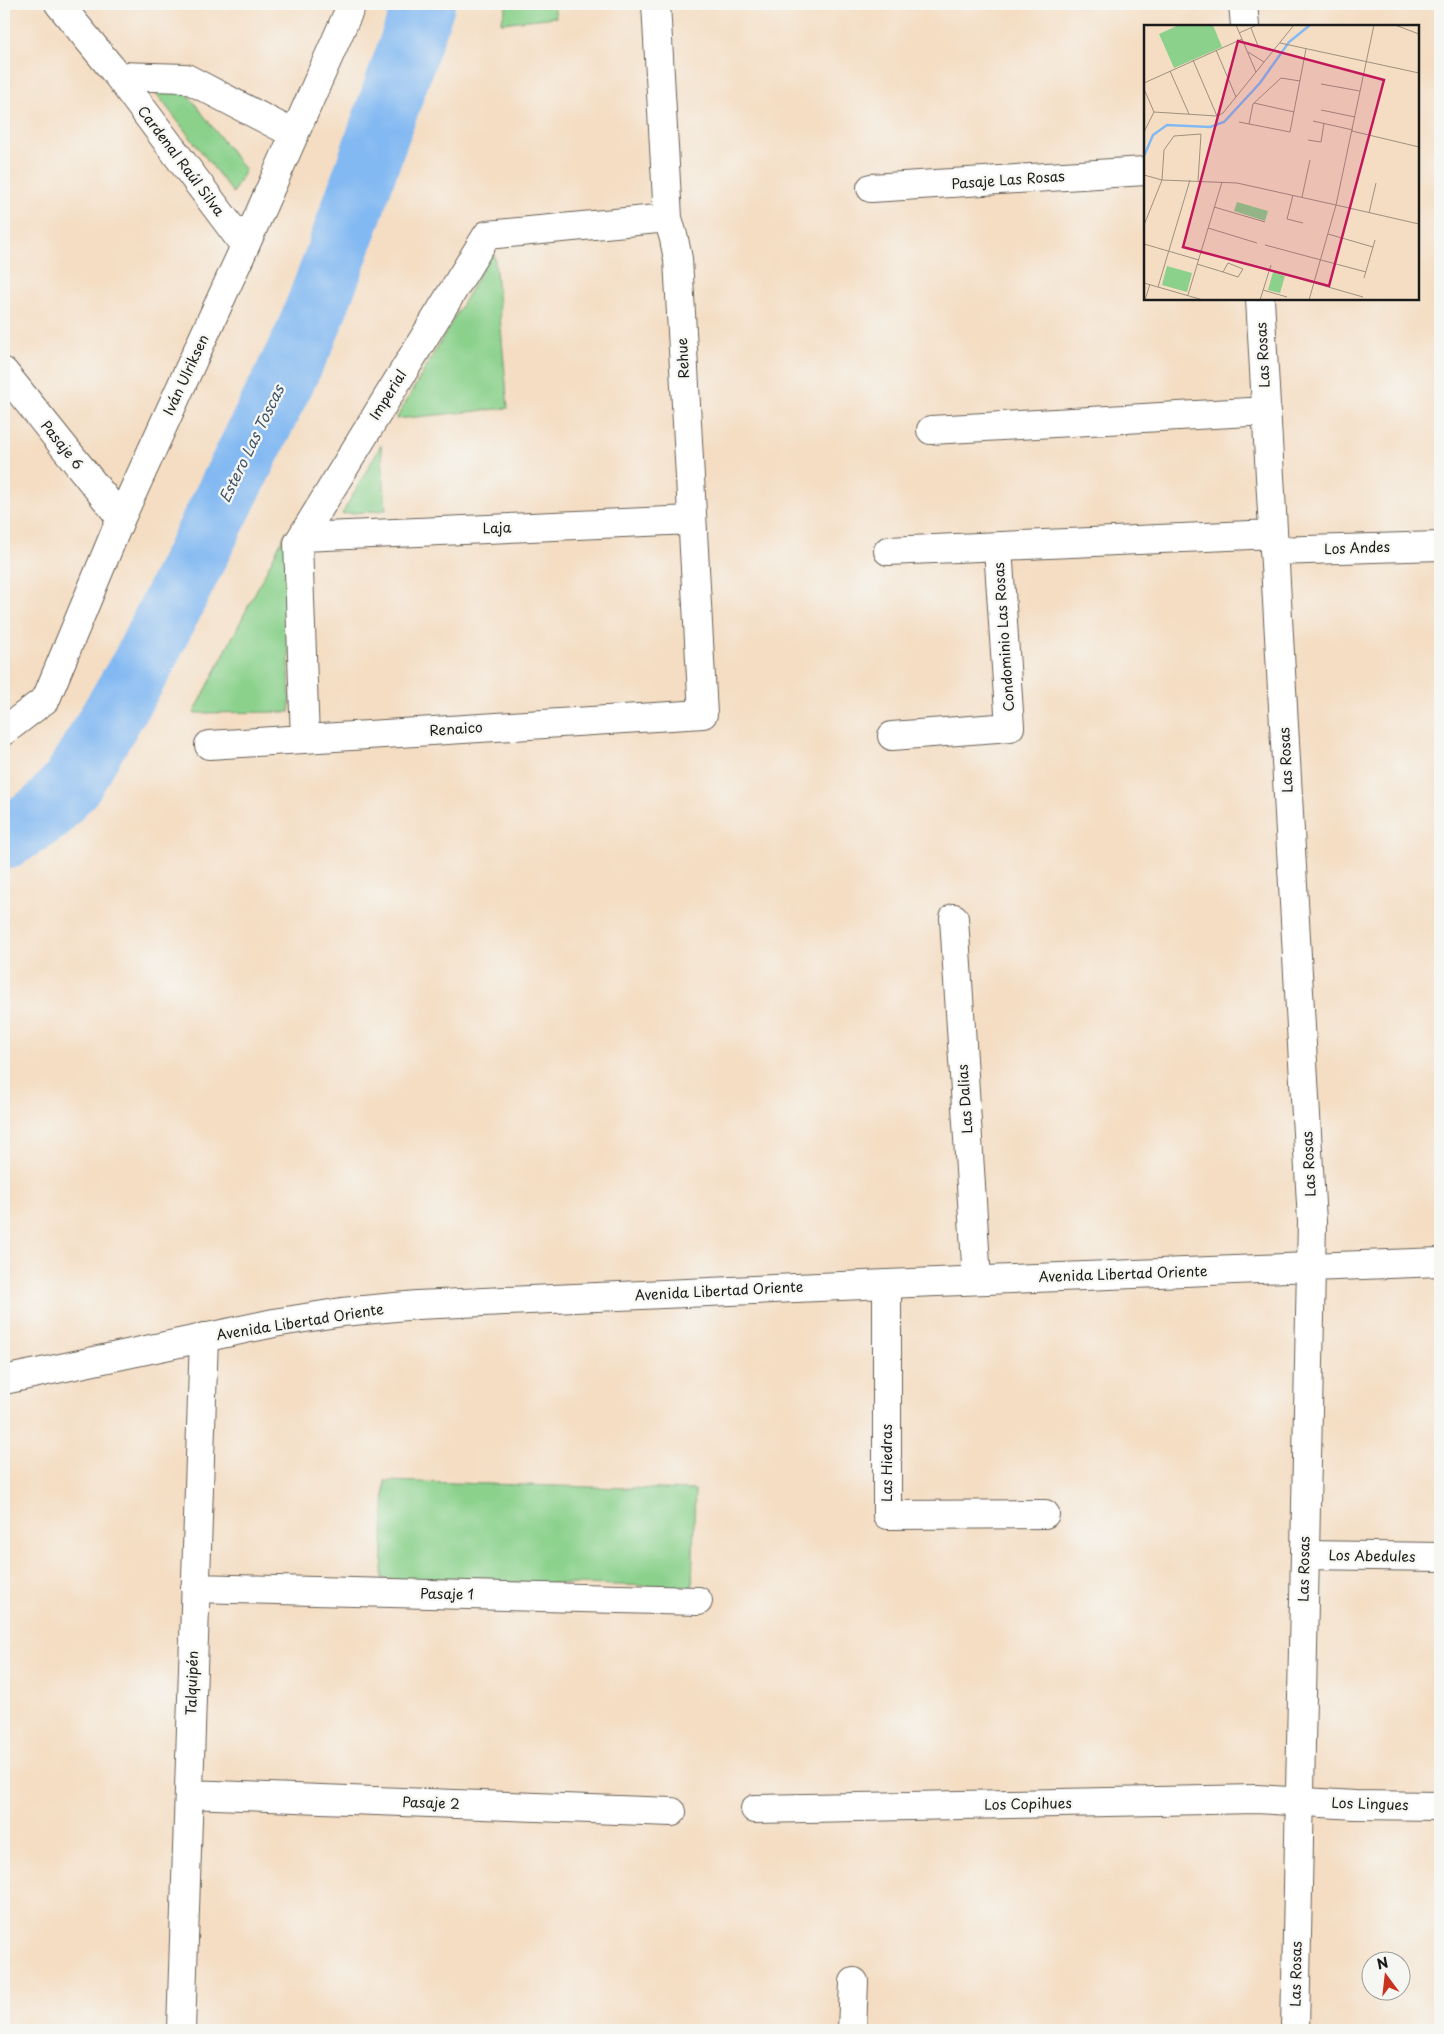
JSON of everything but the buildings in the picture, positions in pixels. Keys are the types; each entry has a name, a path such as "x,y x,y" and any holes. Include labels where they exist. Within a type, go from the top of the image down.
{"street":[{"name":"Cardenal Raúl Silva","path":"59,4 118,76 245,246"},
{"name":"Iván Ulriksen","path":"4,731 46,699 121,518 245,246 352,4"},
{"name":"Rehue","path":"656,4 668,218 678,260 703,714"},
{"path":"1243,4 1245,25"},
{"path":"118,76 186,78 294,134"},
{"name":"Pasaje Las Rosas","path":"871,188 1144,171"},
{"name":"Imperial","path":"305,739 298,543 486,235 668,218"},
{"name":"Las Rosas","path":"1260,300 1312,1222 1295,2030"},
{"name":"Pasaje 6","path":"4,372 121,518"},
{"path":"932,430 1266,412"},
{"name":"Laja","path":"302,536 692,520"},
{"name":"Los Andes","path":"1274,542 1440,546"},
{"name":"Condominio Las Rosas","path":"888,551 1274,542"},
{"name":"Condominio Las Rosas","path":"892,736 1010,728 998,548"},
{"name":"Renaico","path":"210,745 703,714"},
{"name":"Las Dalias","path":"954,918 976,1280"},
{"name":"Avenida Libertad Oriente","path":"4,1380 274,1323 342,1312 417,1305 976,1280 1440,1262"},
{"name":"Las Hiedras","path":"887,1284 887,1515 1045,1514"},
{"name":"Talquipén","path":"181,2030 204,1337"},
{"name":"Los Abedules","path":"1305,1555 1440,1556"},
{"name":"Pasaje 1","path":"195,1588 698,1601"},
{"name":"Pasaje 2","path":"189,1794 672,1812"},
{"name":"Los Copihues","path":"755,1809 1246,1799 1300,1802"},
{"name":"Los Lingues","path":"1300,1802 1440,1806"},
{"path":"852,2030 854,1982"}],"green space":[{"path":"507,4 554,4 556,17 501,23"},
{"path":"180,84 245,170 233,193 156,93"},
{"path":"494,249 508,408 396,419"},
{"path":"381,445 386,510 342,514"},
{"path":"287,530 290,712 194,713"},
{"path":"385,1481 695,1490 692,1587 382,1579"}],"waterway":[{"name":"Estero Las Toscas","path":"4,839 45,813 72,783 142,665 305,337 332,267 424,4"}]}
